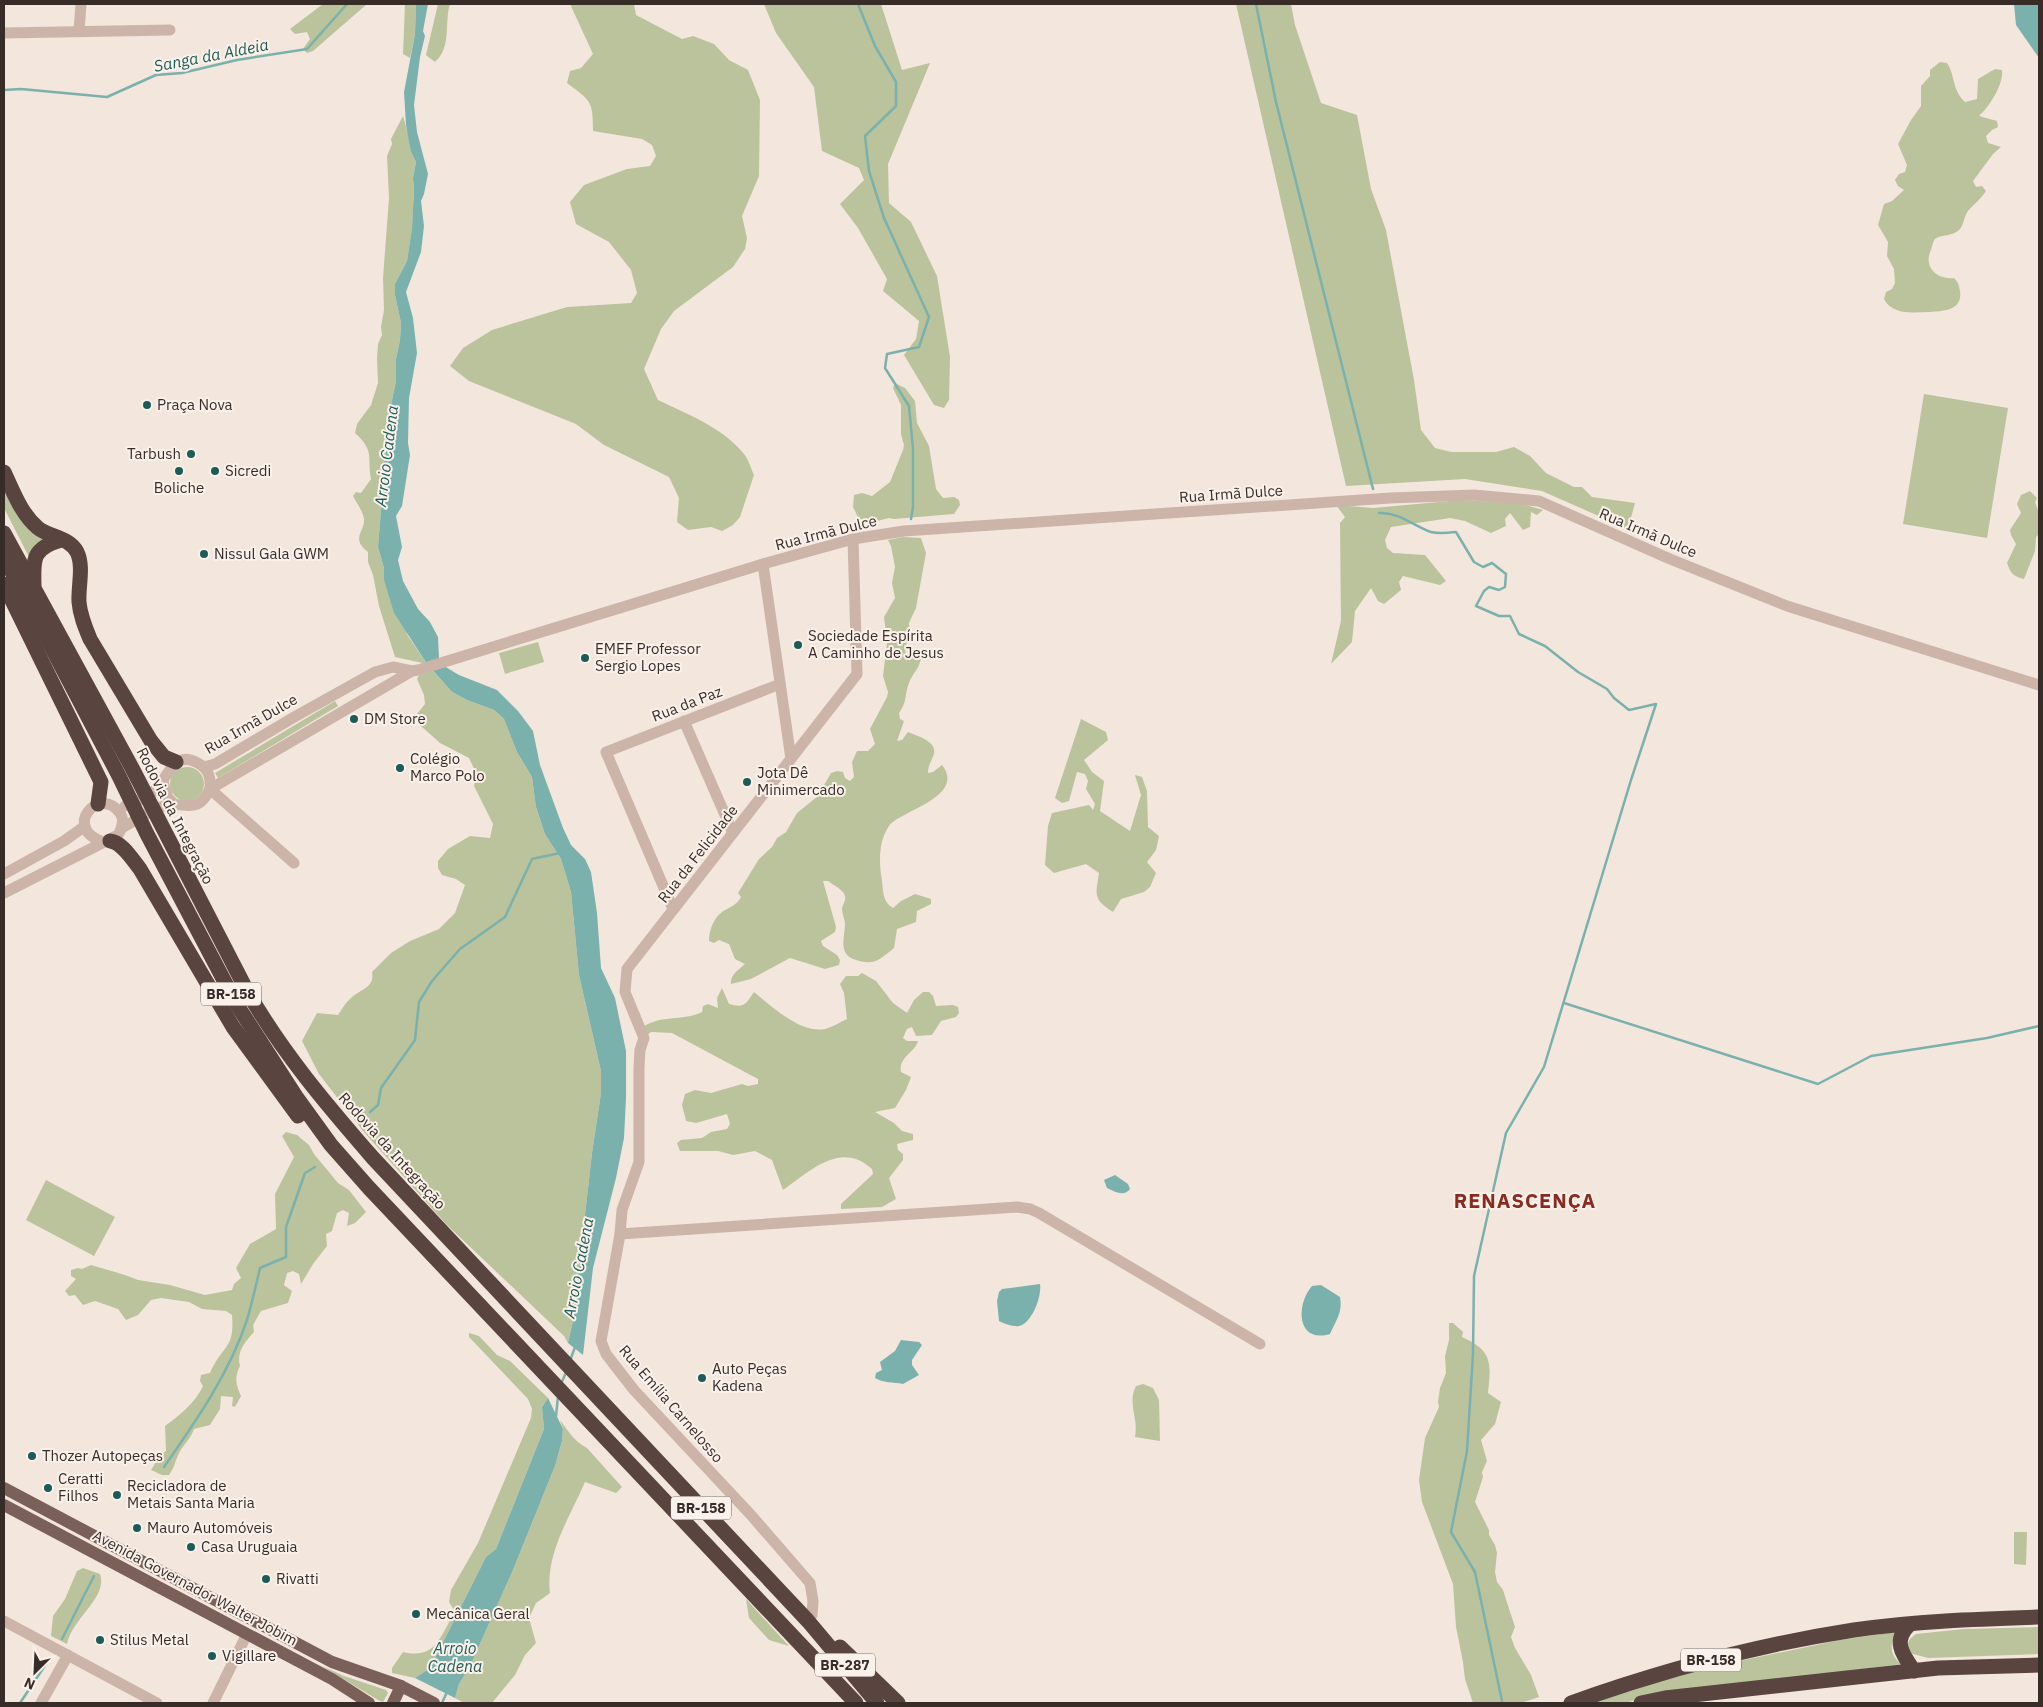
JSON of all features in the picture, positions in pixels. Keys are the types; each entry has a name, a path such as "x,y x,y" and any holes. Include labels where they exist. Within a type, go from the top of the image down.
{"highway":[{"path":"4,472 23,511 31,521 40,529 69,542 77,552 79,603 83,622 90,639 151,741 164,757 176,762"},
{"name":"Rodovia da Integração","path":"4,533 34,588 126,772 147,834 237,1005 297,1098 331,1145 369,1188 856,1703"},
{"path":"34,588 36,556 42,547 61,540"},
{"name":"Rodovia da Integração","path":"4,557 126,772 161,826 205,913 263,1019 313,1089 372,1158 810,1624 877,1703"},
{"path":"4,584 101,782 98,804"},
{"path":"107,841 114,841 140,869 233,1027 302,1122 331,1145"},
{"name":"BR-158","path":"1571,1703 1695,1664 1750,1650 1854,1630 2039,1617"},
{"name":"BR-158","path":"810,1624 832,1638 898,1703"},
{"path":"1909,1625 1902,1631 1900,1650 1914,1671"},
{"name":"BR-158","path":"1641,1703 1914,1671 1980,1666 2039,1666"},
{"name":"BR-158","path":"829,1673 844,1703"}],"main road":[{"name":"Avenida Governador Walter Jobim","path":"4,1490 332,1662 406,1689 434,1703"},
{"name":"Avenida Governador Walter Jobim","path":"4,1505 332,1679 369,1703"},
{"path":"393,1703 406,1689"}],"street":[{"path":"79,31 80,4"},
{"path":"4,33 170,30"},
{"name":"Rua Irmã Dulce","path":"122,828 161,807 174,804 185,807 196,806 205,799 210,789 346,708 415,670 763,564 853,539 904,531 1390,498 1474,495 1539,501 1670,559 1787,606 2039,685"},
{"name":"Rua da Felicidade","path":"627,969 857,674 853,539"},
{"path":"763,564 791,759"},
{"name":"Rua Irmã Dulce","path":"176,762 191,760 204,767 215,764 354,682 375,672 393,667 415,670"},
{"path":"346,708 353,696 354,682"},
{"name":"Rua da Paz","path":"674,909 606,752 780,684"},
{"path":"684,722 733,833"},
{"path":"115,807 124,807 153,792 163,782 167,770 176,762"},
{"path":"204,767 209,773 210,789 294,862"},
{"path":"163,782 168,798 174,804"},
{"path":"4,893 107,841 118,835 122,828 122,816 115,807 107,803 98,804 90,809 85,816 84,826 92,838 107,841"},
{"path":"4,874 64,841 84,826"},
{"name":"Rua Emília Carnelosso","path":"627,969 625,992 644,1038 640,1050 639,1068 639,1162 622,1210 620,1234 602,1341 606,1354 634,1390 751,1515 810,1583 813,1601 810,1624"},
{"path":"620,1234 1017,1207 1030,1209 1075,1233 1260,1344"},
{"path":"4,1621 157,1703"},
{"path":"212,1703 247,1634"},
{"path":"41,1703 68,1655"}],"green space":[{"path":"323,4 367,4 313,51 307,53 303,49 310,39 307,32 295,34 290,29"},
{"path":"405,4 416,4 415,34 410,58 403,54"},
{"path":"438,4 450,4 446,42 444,49 435,62 426,55"},
{"path":"570,4 634,4 636,15 682,39 693,36 714,44 729,60 748,70 760,100 759,176 742,216 747,238 745,249 733,267 674,311 661,329 644,369 658,400 726,436 744,454 749,462 754,475 740,517 733,525 722,531 711,527 688,530 677,522 679,498 669,477 604,445 576,424 469,381 450,366 463,348 492,330 567,307 631,303 637,293 631,270 609,242 576,224 570,202 584,185 627,169 650,166 656,156 652,145 642,139 593,131 589,102 567,83 570,71 581,68 593,54"},
{"path":"764,4 881,4 902,70 930,63 888,164 889,203 911,222 937,276 950,357 949,400 944,408 934,405 904,355 916,339 919,321 883,291 887,279 858,228 840,204 864,180 859,168 822,151 814,87 776,33"},
{"path":"1236,4 1291,4 1295,25 1321,103 1357,115 1371,189 1386,230 1414,380 1421,430 1435,448 1451,452 1496,452 1514,447 1530,456 1546,473 1574,487 1582,487 1592,497 1635,503 1628,529 1542,491 1465,479 1346,486"},
{"path":"1940,62 1947,63 1958,92 1965,102 1977,99 1978,79 1995,69 2002,70 2001,82 1995,95 1979,116 1997,121 1998,127 1986,136 1988,143 2001,147 1993,154 1973,181 1976,187 1982,186 1986,191 1968,211 1957,232 1935,239 1929,256 1930,266 1933,271 1942,277 1954,278 1959,285 1960,298 1958,303 1951,309 1946,310 1904,312 1893,308 1884,299 1886,292 1892,289 1895,283 1894,269 1887,256 1888,242 1878,225 1884,204 1892,201 1904,190 1898,186 1895,180 1899,174 1905,172 1907,165 1898,144 1921,106 1921,86 1930,76 1930,70"},
{"path":"403,116 411,152 416,162 413,178 412,228 407,261 395,284 395,295 401,323 400,340 396,359 396,381 385,434 386,451 380,487 382,498 378,547 384,568 384,580 408,636 427,664 395,657 379,606 373,575 368,562 368,552 360,543 359,539 364,519 353,496 356,492 361,493 371,479 368,450 355,433 357,424 371,405 378,383 377,358 378,344 382,335 381,327 384,310 383,278 389,198 387,156 392,144 391,139"},
{"path":"895,383 905,388 915,401 917,423 929,446 936,489 943,498 954,497 959,500 960,505 954,514 889,518 877,521 859,519 853,507 854,495 862,493 872,496 890,482 903,450 901,405 893,388"},
{"path":"1924,394 2008,408 1987,538 1903,524"},
{"path":"4,487 20,517 31,529 46,540 30,559 4,508"},
{"path":"2030,491 2037,498 2035,502 2039,513 2039,534 2036,537 2035,551 2024,579 2013,574 2007,563 2016,544 2010,530 2021,513 2017,504 2021,495"},
{"path":"1461,500 1519,503 1543,510 1537,515 1531,512 1530,527 1523,530 1510,513 1505,519 1506,526 1491,533 1465,521 1450,518 1391,527 1385,540 1387,548 1393,553 1425,555 1446,581 1440,585 1403,576 1399,582 1401,590 1384,604 1378,601 1371,588 1355,611 1352,642 1331,664 1341,621 1340,523 1345,517 1336,505 1373,508"},
{"path":"903,537 921,538 926,553 916,608 909,623 910,634 905,648 906,659 916,655 921,658 909,683 905,701 899,713 900,719 904,721 897,741 902,740 908,732 929,742 934,749 934,754 928,773 933,772 942,765 947,776 946,786 939,794 929,802 895,820 889,826 881,846 880,867 884,896 890,906 893,908 901,901 915,894 931,899 931,904 917,911 916,922 897,929 894,948 873,962 863,962 850,957 844,950 845,923 842,908 845,896 828,881 823,881 836,927 835,932 821,941 823,946 837,955 840,960 839,965 825,969 790,958 751,979 731,984 733,975 745,964 735,959 729,944 719,940 714,943 709,941 714,922 722,912 739,900 741,897 738,893 759,859 772,847 777,838 786,832 797,813 818,796 831,773 843,772 845,778 850,781 854,777 852,762 857,751 868,751 875,744 870,729 888,692 883,676 887,643 884,617 895,598 892,583 895,567 888,540"},
{"path":"538,642 544,662 505,674 499,653"},
{"path":"432,670 452,692 494,710 504,719 517,752 532,777 536,807 545,834 561,859 571,892 579,975 601,1071 601,1093 592,1153 573,1321 568,1343 564,1336 446,1224 363,1131 319,1074 302,1041 317,1013 338,1015 349,1000 369,985 372,972 391,953 410,941 439,929 455,913 465,885 456,879 442,875 438,868 438,861 448,849 470,836 490,838 493,824 474,786 476,773 469,758 440,743 413,719 425,704 424,695 417,679 420,674"},
{"path":"335,701 338,706 218,778 215,773"},
{"path":"1081,719 1106,732 1108,740 1084,760 1092,772 1104,781 1100,811 1130,831 1141,795 1135,775 1142,777 1147,791 1148,827 1159,836 1156,850 1147,862 1156,873 1150,887 1144,892 1121,899 1113,912 1097,896 1099,873 1086,864 1054,873 1045,865 1048,826 1052,813 1089,805 1093,810 1095,804 1086,789 1088,781 1085,774 1077,772 1069,801 1062,803 1055,798"},
{"path":"187,767 199,772 204,784 199,796 187,801 175,796 170,784 175,772"},
{"path":"862,973 876,981 893,1003 907,1013 914,1000 923,992 929,992 933,996 936,1006 953,1005 958,1007 959,1013 956,1017 941,1021 932,1035 916,1036 912,1027 907,1029 903,1038 907,1041 918,1041 914,1049 904,1059 901,1067 901,1072 911,1077 906,1090 895,1108 875,1112 894,1123 902,1131 913,1134 913,1140 897,1144 898,1150 903,1154 903,1160 889,1178 896,1199 882,1207 841,1209 841,1204 873,1174 872,1169 860,1161 849,1157 837,1158 815,1167 783,1190 772,1160 755,1151 733,1155 718,1151 680,1151 677,1143 681,1140 702,1138 711,1132 727,1129 730,1124 727,1114 696,1123 686,1121 682,1105 685,1094 695,1090 711,1093 742,1084 748,1086 758,1084 758,1079 672,1033 651,1032 647,1035 644,1026 658,1020 695,1015 702,1012 703,1006 708,1004 718,1008 717,998 722,988 729,1004 742,1005 749,1000 754,992 796,1023 806,1027 825,1029 847,1019 844,993 840,984 846,976 858,976"},
{"path":"286,1132 297,1135 309,1145 338,1183 349,1190 366,1212 355,1223 347,1226 349,1213 343,1210 337,1213 332,1231 326,1234 327,1246 301,1284 299,1274 293,1271 287,1273 284,1285 292,1291 288,1303 261,1311 253,1325 254,1332 240,1352 240,1366 236,1381 241,1396 235,1407 232,1406 233,1397 221,1396 220,1409 210,1425 194,1429 179,1453 169,1475 162,1475 151,1470 160,1455 166,1451 165,1426 187,1408 200,1392 203,1386 200,1381 201,1375 210,1373 230,1341 232,1335 232,1315 226,1311 202,1309 189,1302 161,1298 151,1300 138,1315 126,1320 118,1309 95,1301 83,1305 75,1295 69,1296 65,1291 76,1279 71,1276 71,1270 82,1269 91,1265 138,1280 170,1285 205,1295 232,1290 234,1284 241,1278 236,1268 250,1244 276,1229 275,1194 294,1157 282,1136"},
{"path":"46,1180 115,1217 94,1256 26,1220"},
{"path":"1449,1323 1453,1323 1463,1332 1462,1337 1480,1347 1485,1353 1488,1359 1490,1374 1488,1393 1501,1402 1495,1424 1481,1440 1487,1461 1482,1472 1483,1477 1475,1502 1495,1545 1497,1553 1495,1572 1497,1582 1503,1590 1515,1627 1511,1637 1515,1648 1531,1675 1539,1697 1521,1703 1473,1703 1465,1679 1456,1627 1453,1584 1422,1502 1419,1480 1425,1438 1439,1407 1440,1388 1446,1373 1445,1356 1449,1340"},
{"path":"469,1333 479,1336 497,1355 510,1361 548,1398 542,1407 544,1429 496,1549 486,1557 430,1668 415,1678 392,1673 392,1668 403,1652 414,1654 423,1652 436,1644 455,1612 449,1602 451,1590 478,1543 531,1418 532,1409 528,1399 469,1337"},
{"path":"1143,1384 1153,1388 1159,1400 1160,1441 1135,1437 1134,1392 1136,1386"},
{"path":"560,1420 572,1436 587,1448 622,1487 616,1493 585,1482 555,1550 549,1578 550,1593 536,1603 529,1618 536,1643 525,1655 515,1675 492,1703 464,1703 455,1698 459,1684 470,1666 513,1570 555,1466 562,1441 563,1429"},
{"path":"2014,1532 2027,1532 2026,1565 2014,1564"},
{"path":"83,1568 100,1574 101,1583 94,1600 75,1625 67,1644 51,1636 53,1616 65,1599 77,1571"},
{"path":"746,1599 789,1646 769,1640 749,1618"},
{"path":"2039,1627 2039,1654 1928,1658 1913,1654 1908,1649 1909,1641 1916,1634 1964,1629"},
{"path":"1896,1632 1892,1650 1895,1657 1902,1664 1646,1697 1625,1703 1589,1703 1686,1672 1840,1640"},
{"path":"322,1666 344,1676 386,1690 388,1693 383,1702 378,1700"}],"water":[{"name":"Arroio Cadena","path":"416,4 428,4 414,105 417,132 428,174 421,201 424,226 421,252 406,292 413,318 417,353 409,398 408,443 410,455 402,506 396,516 402,547 398,560 403,581 418,609 430,622 438,637 439,659 444,666 459,675 497,690 518,711 533,731 540,765 563,828 571,845 585,859 591,872 597,913 601,968 615,998 626,1051 626,1098 624,1138 593,1268 583,1355 568,1343 573,1321 592,1153 601,1093 601,1071 579,975 571,892 561,859 545,834 536,807 532,777 517,752 504,719 494,710 452,692 427,664 394,613 384,580 384,568 378,547 382,498 380,487 386,451 385,434 396,381 396,359 400,340 401,323 395,295 395,284 407,261 412,228 413,178 416,162 411,152 406,125 404,92 415,34"},
{"path":"2014,4 2039,4 2039,58 2016,25"},
{"path":"1115,1175 1128,1184 1130,1189 1128,1191 1119,1193 1107,1188 1104,1180"},
{"path":"1040,1284 1038,1302 1032,1315 1024,1324 1014,1326 999,1321 997,1301 999,1292 1002,1289"},
{"path":"1321,1285 1340,1297 1341,1307 1330,1334 1319,1336 1305,1328 1302,1312 1303,1302 1312,1286"},
{"path":"901,1340 919,1342 922,1345 912,1360 912,1365 919,1375 903,1384 878,1380 875,1378 876,1373 882,1370 880,1362 895,1351"},
{"name":"Arroio Cadena","path":"548,1398 563,1429 562,1441 555,1466 513,1570 470,1666 459,1684 455,1698 415,1678 430,1668 486,1557 496,1549 544,1429 542,1407"}],"waterway":[{"name":"Sanga da Aldeia","path":"4,90 21,89 107,97 156,75 182,73 237,60 307,49 347,4"},
{"path":"858,4 875,46 896,82 896,106 865,136 869,171 884,218 929,317 919,347 887,354 885,368 909,406 913,449 913,507 911,519"},
{"path":"1256,4 1276,102 1373,489"},
{"path":"1379,513 1400,517 1431,532 1456,532 1474,562 1483,567 1492,563 1506,574 1505,587 1499,590 1489,587 1484,591 1476,606 1499,616 1510,616 1519,634 1545,646 1578,672 1607,689 1614,698 1629,710 1656,704 1544,1067 1506,1133 1474,1276 1473,1354 1467,1451 1451,1532 1475,1572 1502,1701"},
{"name":"Arroio Cadena","path":"370,1112 378,1105 381,1088 415,1040 419,1002 432,981 460,949 505,917 532,859 560,853"},
{"path":"1564,1003 1818,1084 1871,1056 1987,1038 2039,1026"},
{"name":"Arroio Cadena","path":"164,1467 200,1415 231,1359 247,1320 260,1268 286,1257 286,1227 305,1173 315,1167"},
{"name":"Arroio Cadena","path":"570,1361 575,1347"},
{"name":"Arroio Cadena","path":"561,1384 567,1370"},
{"name":"Arroio Cadena","path":"556,1416 558,1396"},
{"name":"Arroio Cadena","path":"62,1639 94,1576"},
{"name":"Arroio Cadena","path":"20,1703 50,1658"},
{"name":"Arroio Cadena","path":"442,1703 447,1692"}],"place":[{"name":"Praça Nova","path":"147,405"},
{"name":"Tarbush","path":"191,454"},
{"name":"Boliche","path":"179,471"},
{"name":"Sicredi","path":"215,471"},
{"name":"Nissul Gala GWM","path":"204,554"},
{"name":"Sociedade Espírita A Caminho de Jesus","path":"798,645"},
{"name":"EMEF Professor Sergio Lopes","path":"585,658"},
{"name":"DM Store","path":"354,719"},
{"name":"Colégio Marco Polo","path":"400,768"},
{"name":"Jota Dê Minimercado","path":"747,782"},
{"name":"Auto Peças Kadena","path":"702,1378"},
{"name":"Thozer Autopeças","path":"32,1456"},
{"name":"Ceratti Filhos","path":"48,1488"},
{"name":"Recicladora de Metais Santa Maria","path":"117,1495"},
{"name":"Mauro Automóveis","path":"137,1528"},
{"name":"Casa Uruguaia","path":"191,1547"},
{"name":"Rivatti","path":"266,1579"},
{"name":"Mecânica Geral","path":"416,1614"},
{"name":"Stilus Metal","path":"100,1640"},
{"name":"Vigillare","path":"212,1656"}],"district":[{"name":"RENASCENÇA","path":"1525,1201"}]}
